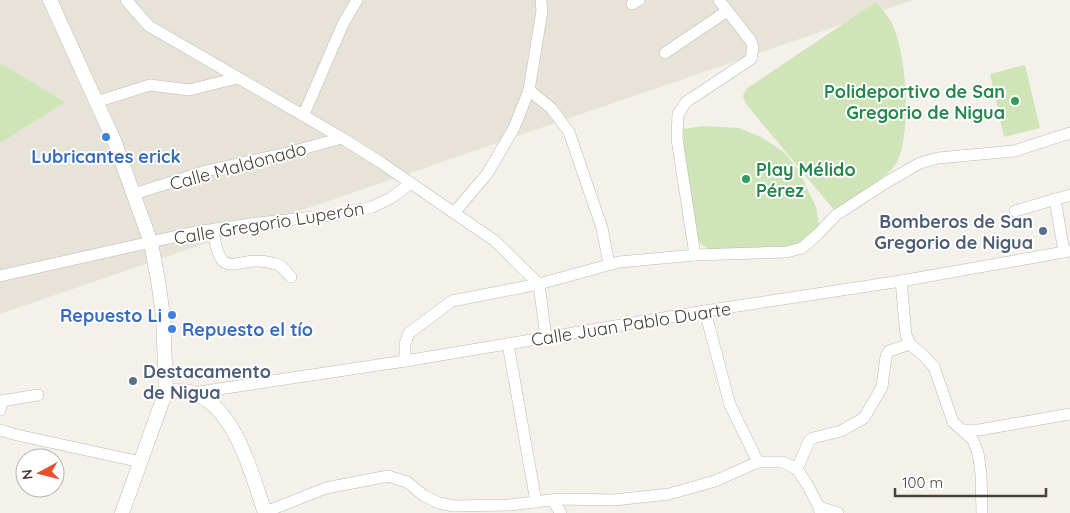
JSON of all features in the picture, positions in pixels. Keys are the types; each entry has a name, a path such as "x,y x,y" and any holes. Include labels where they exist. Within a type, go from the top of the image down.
{"street":[{"path":"50,0 115,143 134,194 151,243 163,316 166,391 122,513"},
{"path":"126,0 149,26 237,78 304,114 411,183 495,242 539,284 546,338"},
{"path":"304,114 343,24 357,0"},
{"path":"454,213 487,174 514,128 529,90 542,11 541,0"},
{"path":"695,254 677,139 678,114 686,102 750,60 753,48 751,42 719,0"},
{"path":"665,54 727,11"},
{"path":"96,102 150,85 189,90 237,78"},
{"path":"529,90 551,108 569,132 602,228 608,264"},
{"path":"405,361 405,344 409,334 452,301 539,284 608,264 695,254 786,252 802,248 836,215 886,182 920,163 938,158 1014,151 1070,134"},
{"name":"Calle Maldonado","path":"134,194 206,171 287,153 342,138"},
{"name":"Calle Gregorio Luperón","path":"0,276 195,232 334,215 372,207 392,198 411,183"},
{"path":"1015,211 1070,195"},
{"path":"1055,199 1067,252"},
{"path":"213,230 220,259 229,265 265,262 280,266 291,277"},
{"name":"Calle Juan Pablo Duarte","path":"192,393 405,361 901,281 1067,252"},
{"path":"901,281 906,335 910,344 934,367 953,422 959,429 980,430 1070,414"},
{"path":"706,311 730,405 758,462"},
{"path":"508,344 536,502"},
{"path":"797,469 808,441 841,431 864,418 882,387 886,356 889,351 910,344"},
{"path":"166,391 192,393 209,402 227,419 241,444 265,513 326,488 388,476 407,482 423,496 439,503 454,506 510,509 552,500 614,500 669,494 714,481 758,462 783,462 797,469 820,510 838,513"},
{"path":"0,410 2,402 7,400 38,396"},
{"path":"0,430 141,462"},
{"path":"965,430 973,440 978,453 981,474 982,513"},
{"path":"552,500 561,513"}],"shaded area":[{"path":"0,0 913,0 0,314"}],"green space":[{"path":"876,2 890,20 896,33 904,70 906,111 902,148 893,168 868,188 834,210 746,104 743,96 746,89"},
{"path":"0,63 65,102 0,143"},
{"name":"Polideportivo de San Gregorio de Nigua","path":"1025,65 1040,128 1004,137 990,74"},
{"name":"Play Mélido Pérez","path":"703,126 739,128 761,137 784,152 798,169 816,207 820,230 804,243 788,249 708,249 698,241 684,148 683,129"}],"place":[{"name":"Polideportivo de San Gregorio de Nigua","path":"1015,101"},
{"name":"Lubricantes erick","path":"106,137"},
{"name":"Play Mélido Pérez","path":"746,179"},
{"name":"Bomberos de San Gregorio de Nigua","path":"1043,231"},
{"name":"Repuesto Li","path":"172,315"},
{"name":"Repuesto el tío","path":"172,329"},
{"name":"Destacamento de Nigua","path":"133,381"}]}
